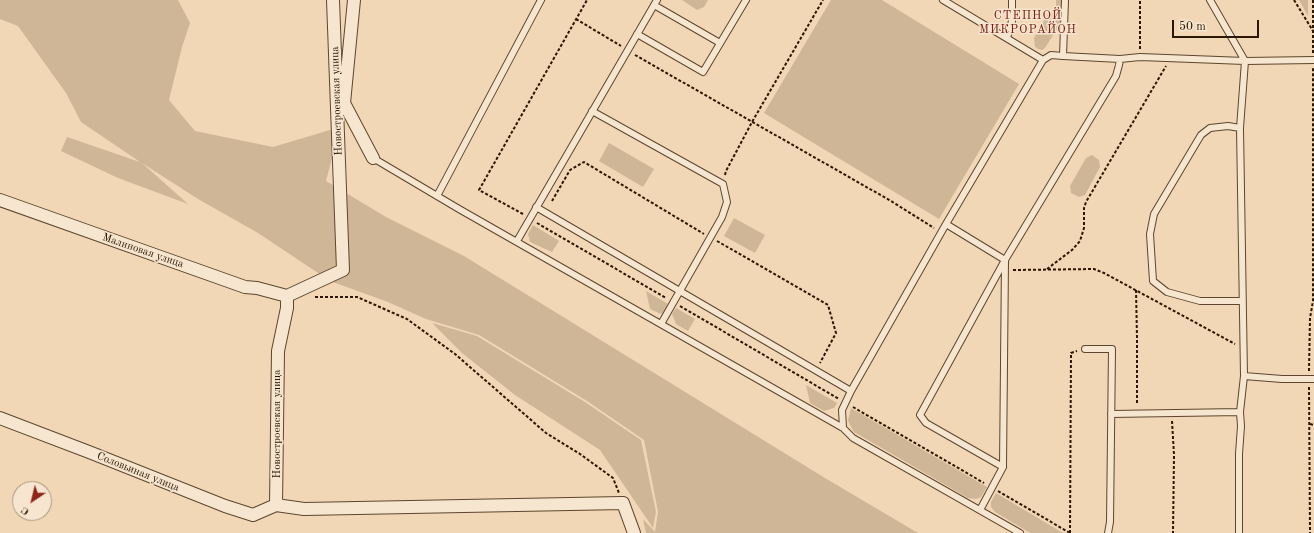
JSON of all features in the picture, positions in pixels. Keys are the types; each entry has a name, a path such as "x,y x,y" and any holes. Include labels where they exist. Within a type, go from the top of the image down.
{"street":[{"name":"Новостроевская улица","path":"276,505 278,351 287,308 286,296 343,270 333,0"},
{"path":"354,0 344,103 373,158"},
{"name":"Малиновая улица","path":"0,200 245,287 257,288 286,296"},
{"name":"Соловьиная улица","path":"0,418 225,506 253,514 276,505"},
{"path":"276,505 304,509 623,503 634,533"}],"lane":[{"path":"437,196 541,0"},
{"path":"637,34 703,72 746,0"},
{"path":"943,0 1043,60"},
{"path":"1007,38 1012,21 1012,0"},
{"path":"1063,56 1065,0"},
{"path":"1210,0 1244,61 1240,128 1244,376 1240,412 1239,533"},
{"path":"517,241 627,50 656,3 720,43"},
{"path":"843,428 842,410 851,391 946,224 1043,60 1051,55 1120,59 1140,57 1244,61 1314,60"},
{"path":"1003,466 926,423 920,415 1005,260 1116,76 1120,65 1120,59"},
{"path":"592,111 723,184 726,202 722,217 661,324"},
{"path":"1240,128 1228,126 1210,128 1201,135 1154,214 1150,234 1153,281 1167,292 1200,301 1242,301"},
{"path":"373,158 843,428 853,438 1020,533"},
{"path":"536,207 851,391"},
{"path":"946,224 1005,260"},
{"path":"980,510 1003,466 1005,260"},
{"path":"1085,349 1112,349 1110,522 1108,533"},
{"path":"1244,376 1282,379 1311,379"},
{"path":"1111,414 1240,412"}],"path":[{"path":"587,0 576,19 627,50 891,201 941,233"},
{"path":"723,184 726,171 752,122 823,0"},
{"path":"1140,0 1140,57"},
{"path":"1294,0 1314,32"},
{"path":"1310,533 1310,318 1313,301 1313,0"},
{"path":"1047,270 1072,250 1080,241 1084,228 1084,208 1086,202 1171,58"},
{"path":"1005,270 1094,269 1219,334 1244,349"},
{"path":"1136,290 1137,414"},
{"path":"310,296 357,297 407,319 455,354 546,433 580,454 613,478 623,503"},
{"path":"1070,533 1071,353 1085,349"},
{"path":"1172,414 1174,455 1173,533"}],"shaded area":[{"path":"0,0 178,0 190,23 182,47 169,100 195,131 273,147 340,127 326,181 386,217 464,256 825,478 918,533 646,533 643,519 655,532 658,512 644,440 587,401 479,335 426,319 388,302 330,281 258,233 198,199 142,163 188,204 118,178 61,151 67,137 140,162 81,122 66,93 18,26 0,19"},
{"path":"682,0 708,0 704,7 697,10"},
{"path":"831,0 882,0 1019,84 939,219 764,113"},
{"path":"1056,0 1061,0 1060,24 1045,48 1042,50 1038,49 1035,47 1034,38 1048,14 1056,11"},
{"path":"1299,0 1308,0 1308,16"},
{"path":"609,143 654,169 643,187 599,161"},
{"path":"1092,155 1099,160 1100,167 1085,195 1079,197 1071,193 1070,186 1086,158"},
{"path":"734,218 765,235 755,253 724,236"},
{"path":"533,225 559,241 552,252 530,242 528,234"},
{"path":"646,291 668,304 664,312 661,314 650,309"},
{"path":"676,308 695,319 688,331 676,324 672,314"},
{"path":"432,323 477,336 585,402 641,440 656,512 653,528 600,450 515,395 462,353"},
{"path":"806,385 837,403 834,408 824,411 810,403"},
{"path":"851,408 987,487 981,497 976,499 968,498 854,432 848,420"},
{"path":"996,493 1063,533 1030,533 995,512 991,507 991,502"}],"district":[{"name":"СТЕПНОЙ МИКРОРАЙОН","path":"1028,23"}]}
